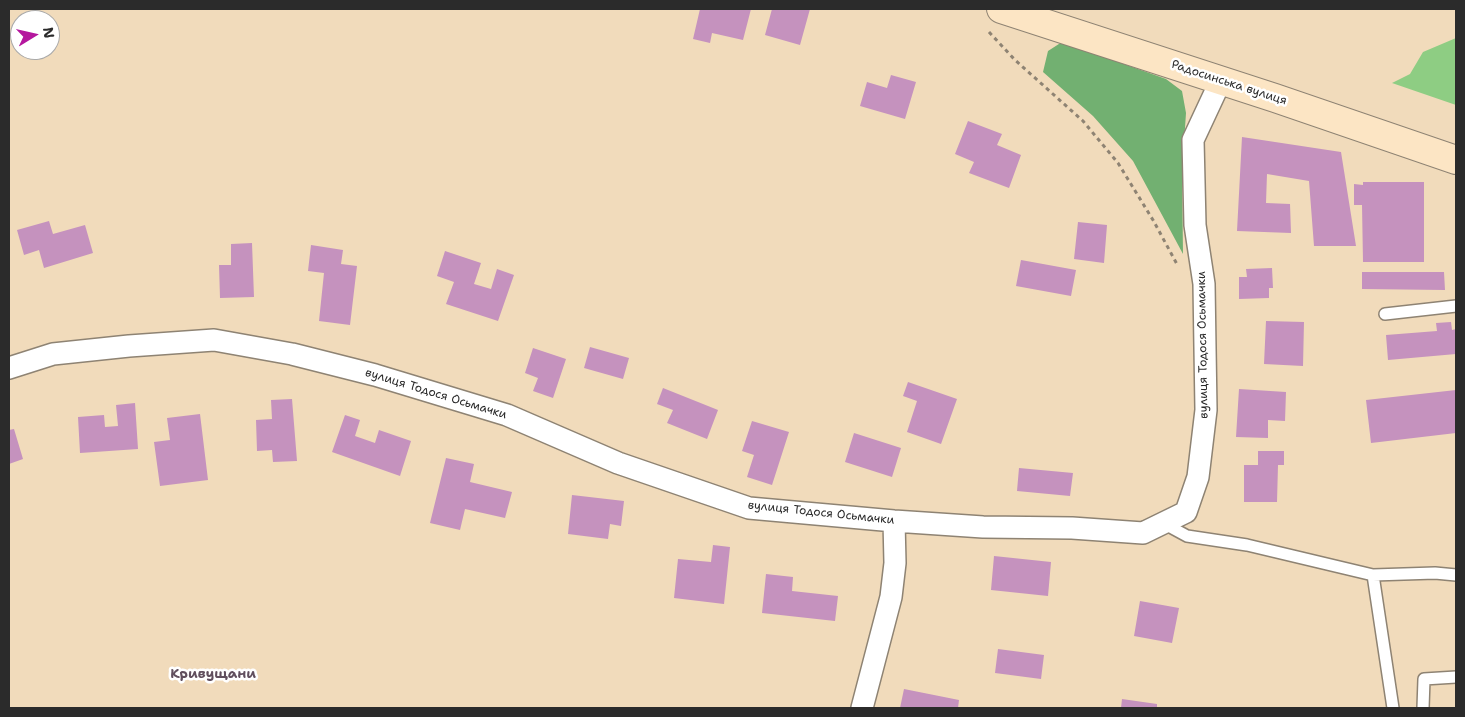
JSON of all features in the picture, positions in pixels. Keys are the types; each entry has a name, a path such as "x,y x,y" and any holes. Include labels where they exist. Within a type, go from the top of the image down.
{"street":[{"name":"Радосинська вулиця","path":"1009,15 1221,80 1456,160"},
{"name":"вулиця Тодося Осьмачки","path":"9,368 53,354 214,340 292,354 366,373 507,415 618,463 749,508 894,522 1143,532 1186,512 1198,477 1206,410 1204,284 1195,225 1193,140 1221,80"},
{"path":"862,708 891,597 895,563 894,522"}],"lane":[{"path":"1385,314 1456,306"},
{"path":"1163,523 1187,536 1247,545 1373,575 1435,572 1456,575"},
{"path":"1373,575 1393,708"},
{"path":"1423,708 1424,678 1456,677"}],"path":[{"path":"1009,15 1015,60 1083,121 1118,164 1154,220 1182,275 1204,284"}],"green space":[{"path":"1456,38 1456,105 1392,83 1410,74 1423,52"},
{"path":"1062,42 1166,79 1182,91 1186,113 1182,172 1183,254 1133,161 1093,116 1043,72 1048,51"}],"building":[{"path":"700,9 751,9 743,40 712,33 710,43 693,39"},
{"path":"772,9 810,9 800,45 765,35"},
{"path":"891,75 916,82 905,119 860,106 867,82 887,88"},
{"path":"968,121 1002,134 997,145 1021,155 1009,188 969,173 974,162 955,154"},
{"path":"1242,137 1341,152 1356,246 1314,246 1309,181 1267,174 1266,203 1290,204 1291,233 1237,231"},
{"path":"1363,182 1424,182 1424,262 1363,262 1362,205 1354,205 1354,184 1363,185"},
{"path":"49,221 53,234 85,225 93,253 44,268 39,250 24,255 17,230"},
{"path":"1078,222 1107,225 1104,263 1074,259"},
{"path":"252,243 254,297 220,298 219,265 231,265 231,244"},
{"path":"311,245 343,250 341,264 357,266 350,325 319,321 324,273 308,271"},
{"path":"445,251 481,263 474,284 491,289 497,269 514,275 498,321 446,304 454,282 437,276"},
{"path":"1021,260 1076,270 1071,296 1016,286"},
{"path":"1272,268 1273,288 1269,288 1269,298 1239,299 1239,277 1247,277 1246,269"},
{"path":"1362,272 1444,272 1445,290 1362,289"},
{"path":"1266,321 1304,322 1303,366 1264,364"},
{"path":"1451,322 1452,330 1456,329 1456,354 1388,360 1386,335 1437,331 1436,323"},
{"path":"590,347 629,358 623,379 584,368"},
{"path":"533,348 566,359 553,398 533,391 538,378 525,373"},
{"path":"908,382 957,399 941,444 907,432 917,401 903,396"},
{"path":"663,388 718,410 707,439 667,423 673,410 657,404"},
{"path":"1239,389 1286,392 1285,421 1268,420 1268,438 1236,437"},
{"path":"1456,390 1456,433 1371,443 1366,400"},
{"path":"292,399 297,461 273,462 272,450 257,451 256,420 272,419 271,400"},
{"path":"135,403 138,449 80,453 78,417 104,415 105,427 118,426 116,405"},
{"path":"200,414 208,480 160,486 154,442 170,440 167,418"},
{"path":"345,415 360,420 355,436 375,443 379,430 411,441 400,476 332,452"},
{"path":"752,421 789,432 772,485 747,477 754,455 742,451"},
{"path":"14,429 23,459 9,464 9,430"},
{"path":"854,433 901,448 892,477 845,462"},
{"path":"1258,451 1284,451 1284,465 1278,465 1277,502 1244,502 1244,465 1258,465"},
{"path":"446,458 474,464 470,482 512,492 505,518 465,509 460,530 430,523"},
{"path":"1019,468 1073,473 1070,496 1017,491"},
{"path":"572,495 624,501 621,526 610,524 608,539 568,534"},
{"path":"713,545 730,547 724,604 674,598 678,559 711,562"},
{"path":"994,556 1051,562 1048,596 991,590"},
{"path":"766,574 793,577 792,591 838,596 835,621 762,613"},
{"path":"1140,601 1179,608 1172,643 1134,636"},
{"path":"998,649 1044,655 1041,679 995,673"},
{"path":"904,689 959,700 958,708 900,708"},
{"path":"1122,699 1157,704 1157,708 1121,708"}],"district":[{"name":"Кривущани","path":"213,674"}]}
